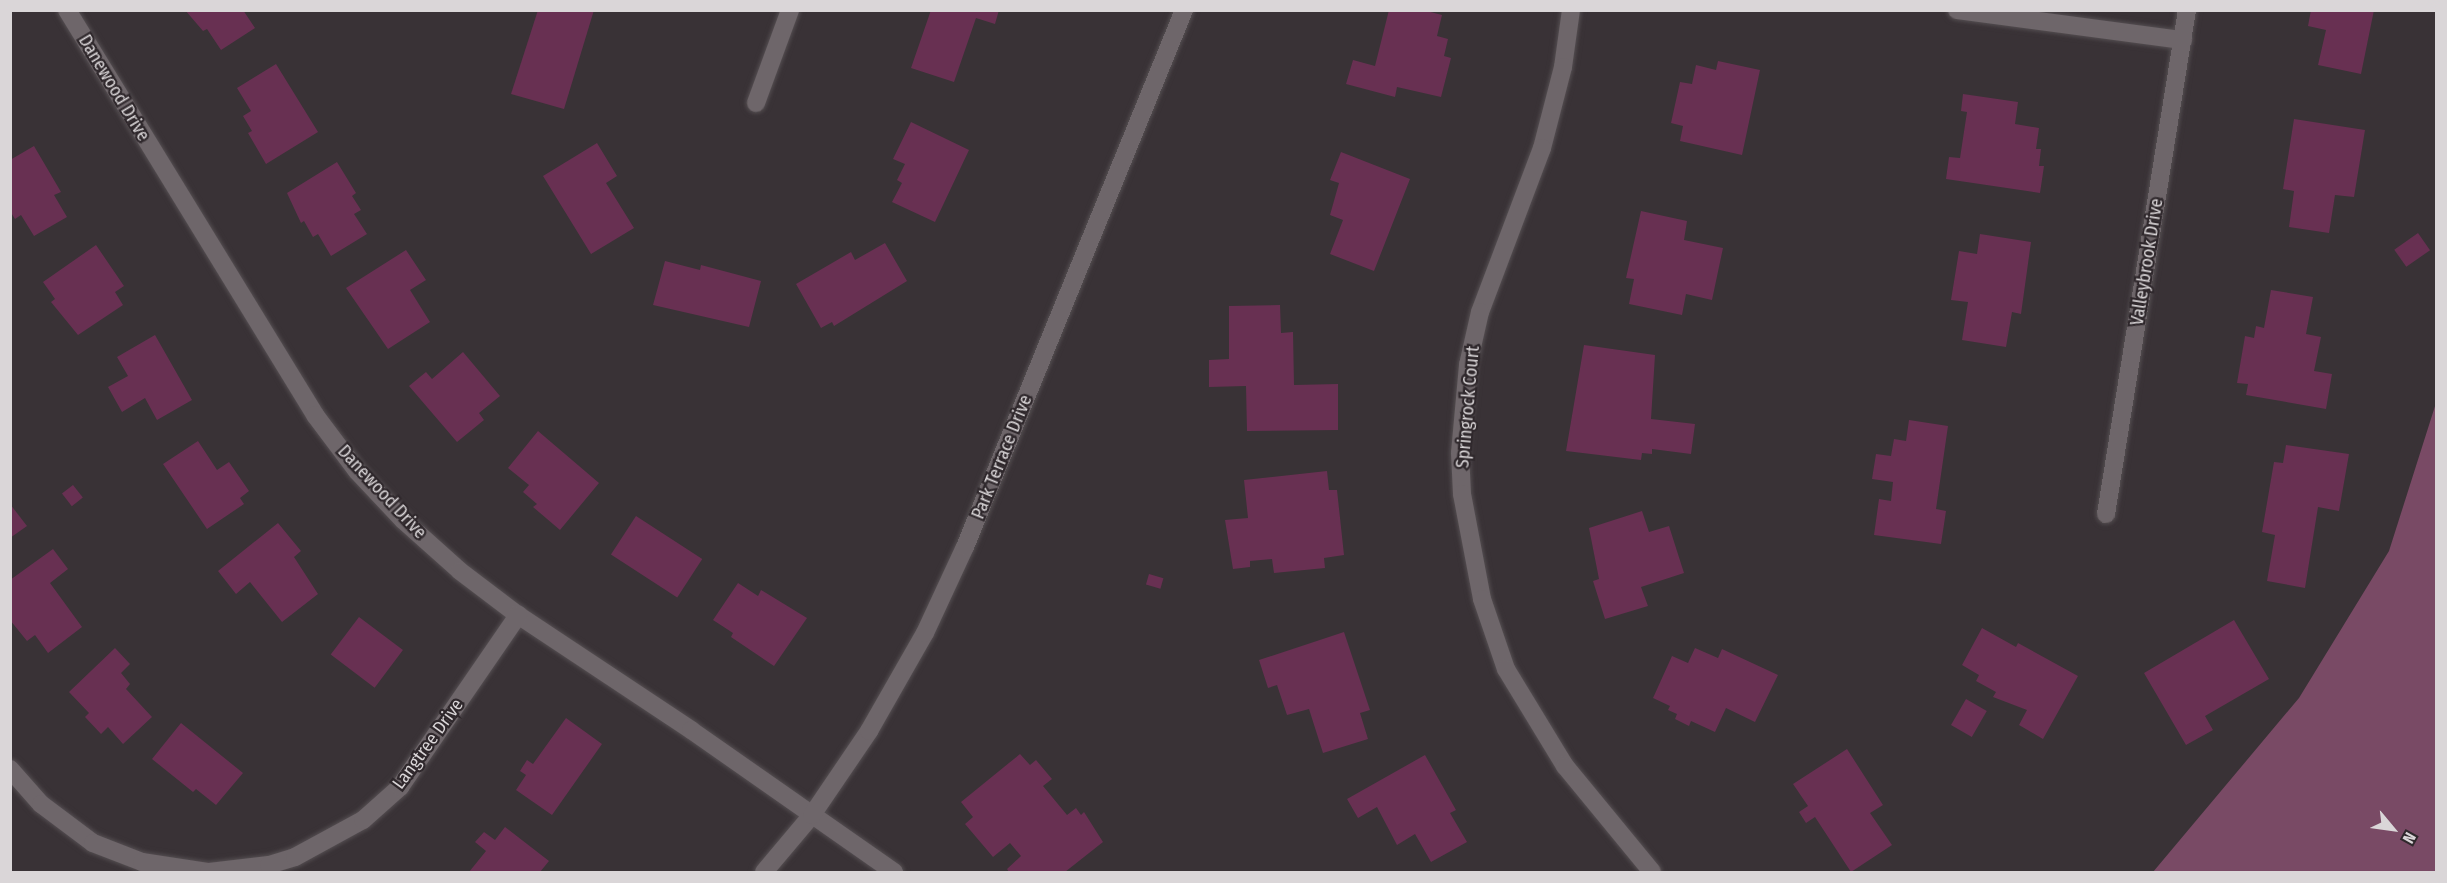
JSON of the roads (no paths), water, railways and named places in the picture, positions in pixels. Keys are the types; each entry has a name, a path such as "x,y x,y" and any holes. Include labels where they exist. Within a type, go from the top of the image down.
{"street":[{"name":"Danewood Drive","path":"67,10 322,424 357,471 403,520 460,571 518,615 894,873"},
{"path":"756,103 790,10"},
{"name":"Park Terrace Drive","path":"764,873 812,815 869,731 925,633 960,557 1184,10"},
{"name":"Springrock Court","path":"1571,10 1563,67 1542,147 1480,312 1471,355 1460,453 1462,494 1482,599 1506,669 1540,732 1652,873"},
{"path":"1957,10 2183,40"},
{"name":"Valleybrook Drive","path":"2106,514 2187,10"},
{"name":"Langtree Drive","path":"10,769 41,804 93,843 142,862 209,873 269,865 295,857 363,820 400,787 518,615"}]}
